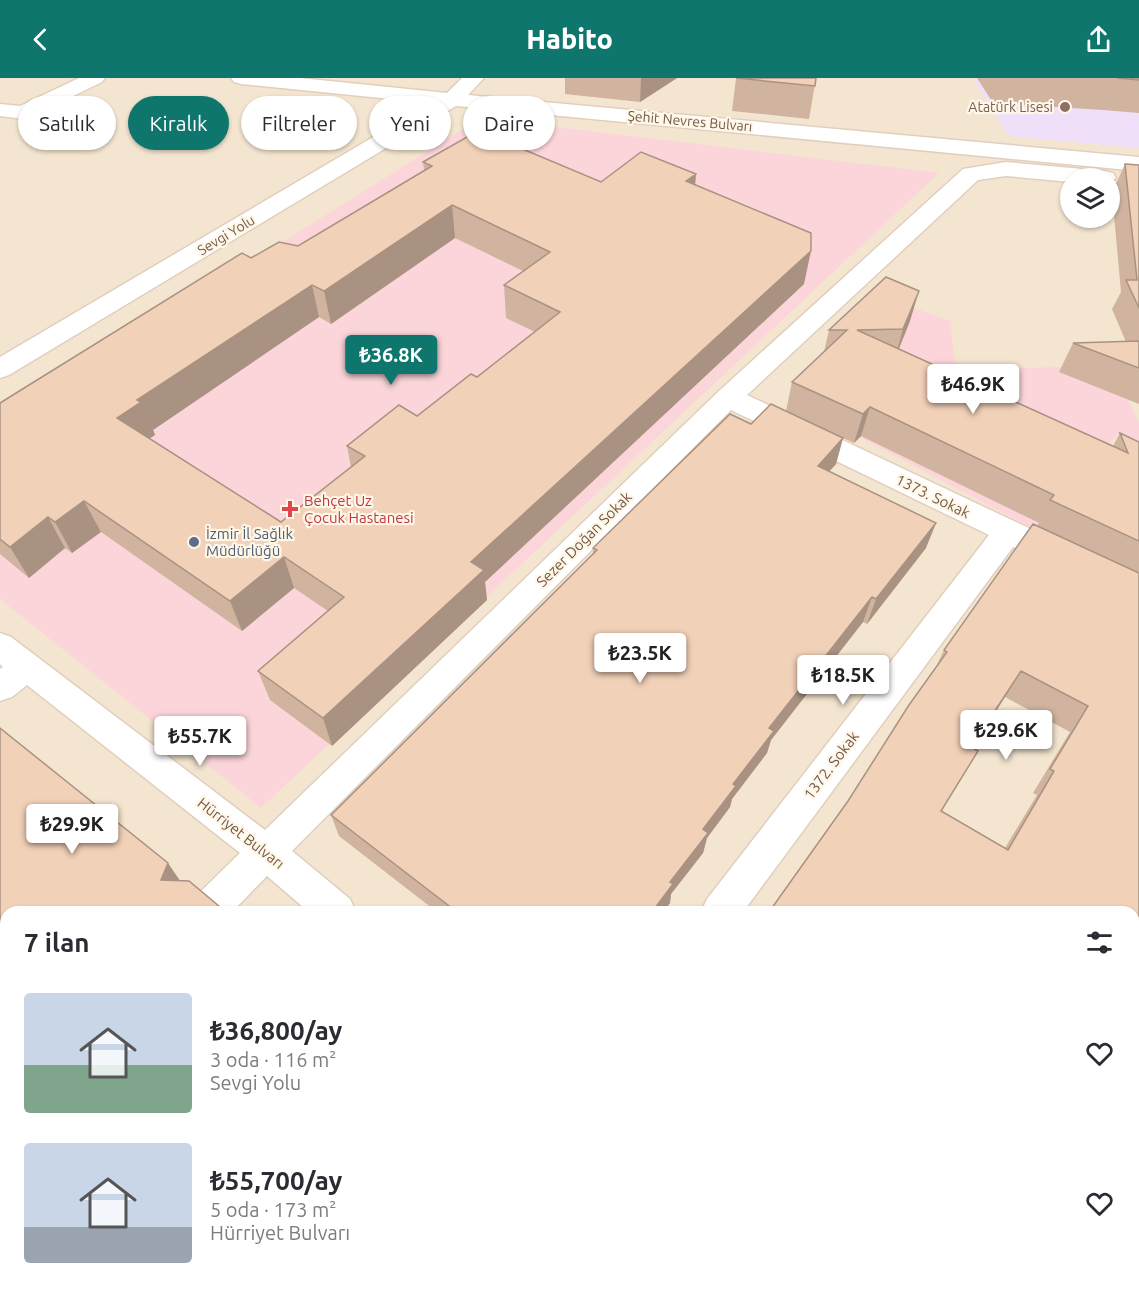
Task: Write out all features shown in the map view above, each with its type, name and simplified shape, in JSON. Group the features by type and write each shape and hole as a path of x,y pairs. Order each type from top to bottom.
{"street":[{"path":"0,110 23,113 95,78"},
{"name":"Şehit Nevres Bulvarı","path":"241,78 413,96"},
{"name":"Sevgi Yolu","path":"451,100 474,78"},
{"path":"72,90 85,96"},
{"name":"Şehit Nevres Bulvarı","path":"451,100 1139,164"},
{"name":"Sevgi Yolu","path":"0,369 369,149"},
{"name":"Sezer Doğan Sokak","path":"212,906 728,397 971,174 1006,169 1060,174"},
{"path":"1120,180 1139,182"},
{"name":"1373. Sokak","path":"728,397 1048,551"},
{"name":"1372. Sokak","path":"725,906 1008,532"},
{"name":"Hürriyet Bulvarı","path":"9,667 266,852 330,906"}],"shaded area":[{"path":"0,78 1139,78 1139,906 0,906"},
{"name":"Atatürk Lisesi","path":"973,78 1139,78 1139,148 1008,136"},
{"name":"Behçet Uz Çocuk Hastanesi","path":"555,127 939,173 261,808 0,599 0,419 430,150 451,150 451,137 463,129 463,150 555,150"},
{"path":"892,300 950,321 955,362 970,369 1113,366 1139,423 1139,442 1117,434 1040,532 794,403"}],"building":[{"path":"736,78 816,78 815,86"},
{"path":"463,139 463,150 525,150 601,182 641,152 696,174 686,181 811,233 811,251 471,562 484,570 323,718 258,671 344,597 284,557 230,601 84,501 55,522 48,517 10,547 0,539 0,403 242,253 251,258 279,242 298,246 432,166 423,162 444,150 451,150 451,146","holes":["452,205 550,252 504,285 560,312 477,377 471,374 417,416 399,405 347,446 365,456 281,522 117,418 141,402 137,400 312,285 324,291"]},
{"path":"1125,164 1139,165 1139,308 1126,280 1137,280"},
{"path":"886,277 919,291 903,329 857,330 1128,453 1120,433 1139,442 1139,541 1050,500 1054,495 870,407 863,414 792,382 847,330 829,330"},
{"path":"1139,341 1139,368 1073,343"},
{"path":"771,404 843,438 818,466 936,523 876,599 872,597 769,728 774,731 733,784 736,786 703,829 708,833 670,882 673,884 656,906 449,906 331,815 597,550 593,548 730,414 751,424"},
{"path":"1033,524 1139,573 1139,906 773,906 848,801 909,705 947,652 944,650","holes":["1021,671 1088,706 1050,769 1054,771 1008,850 941,811 978,751 971,747"]},
{"path":"0,728 168,863 161,880 189,881 219,906 0,906"}],"place":[{"name":"Atatürk Lisesi","path":"1065,107"},
{"name":"Behçet Uz Çocuk Hastanesi","path":"290,509"},
{"name":"İzmir İl Sağlık Müdürlüğü","path":"194,542"}]}
